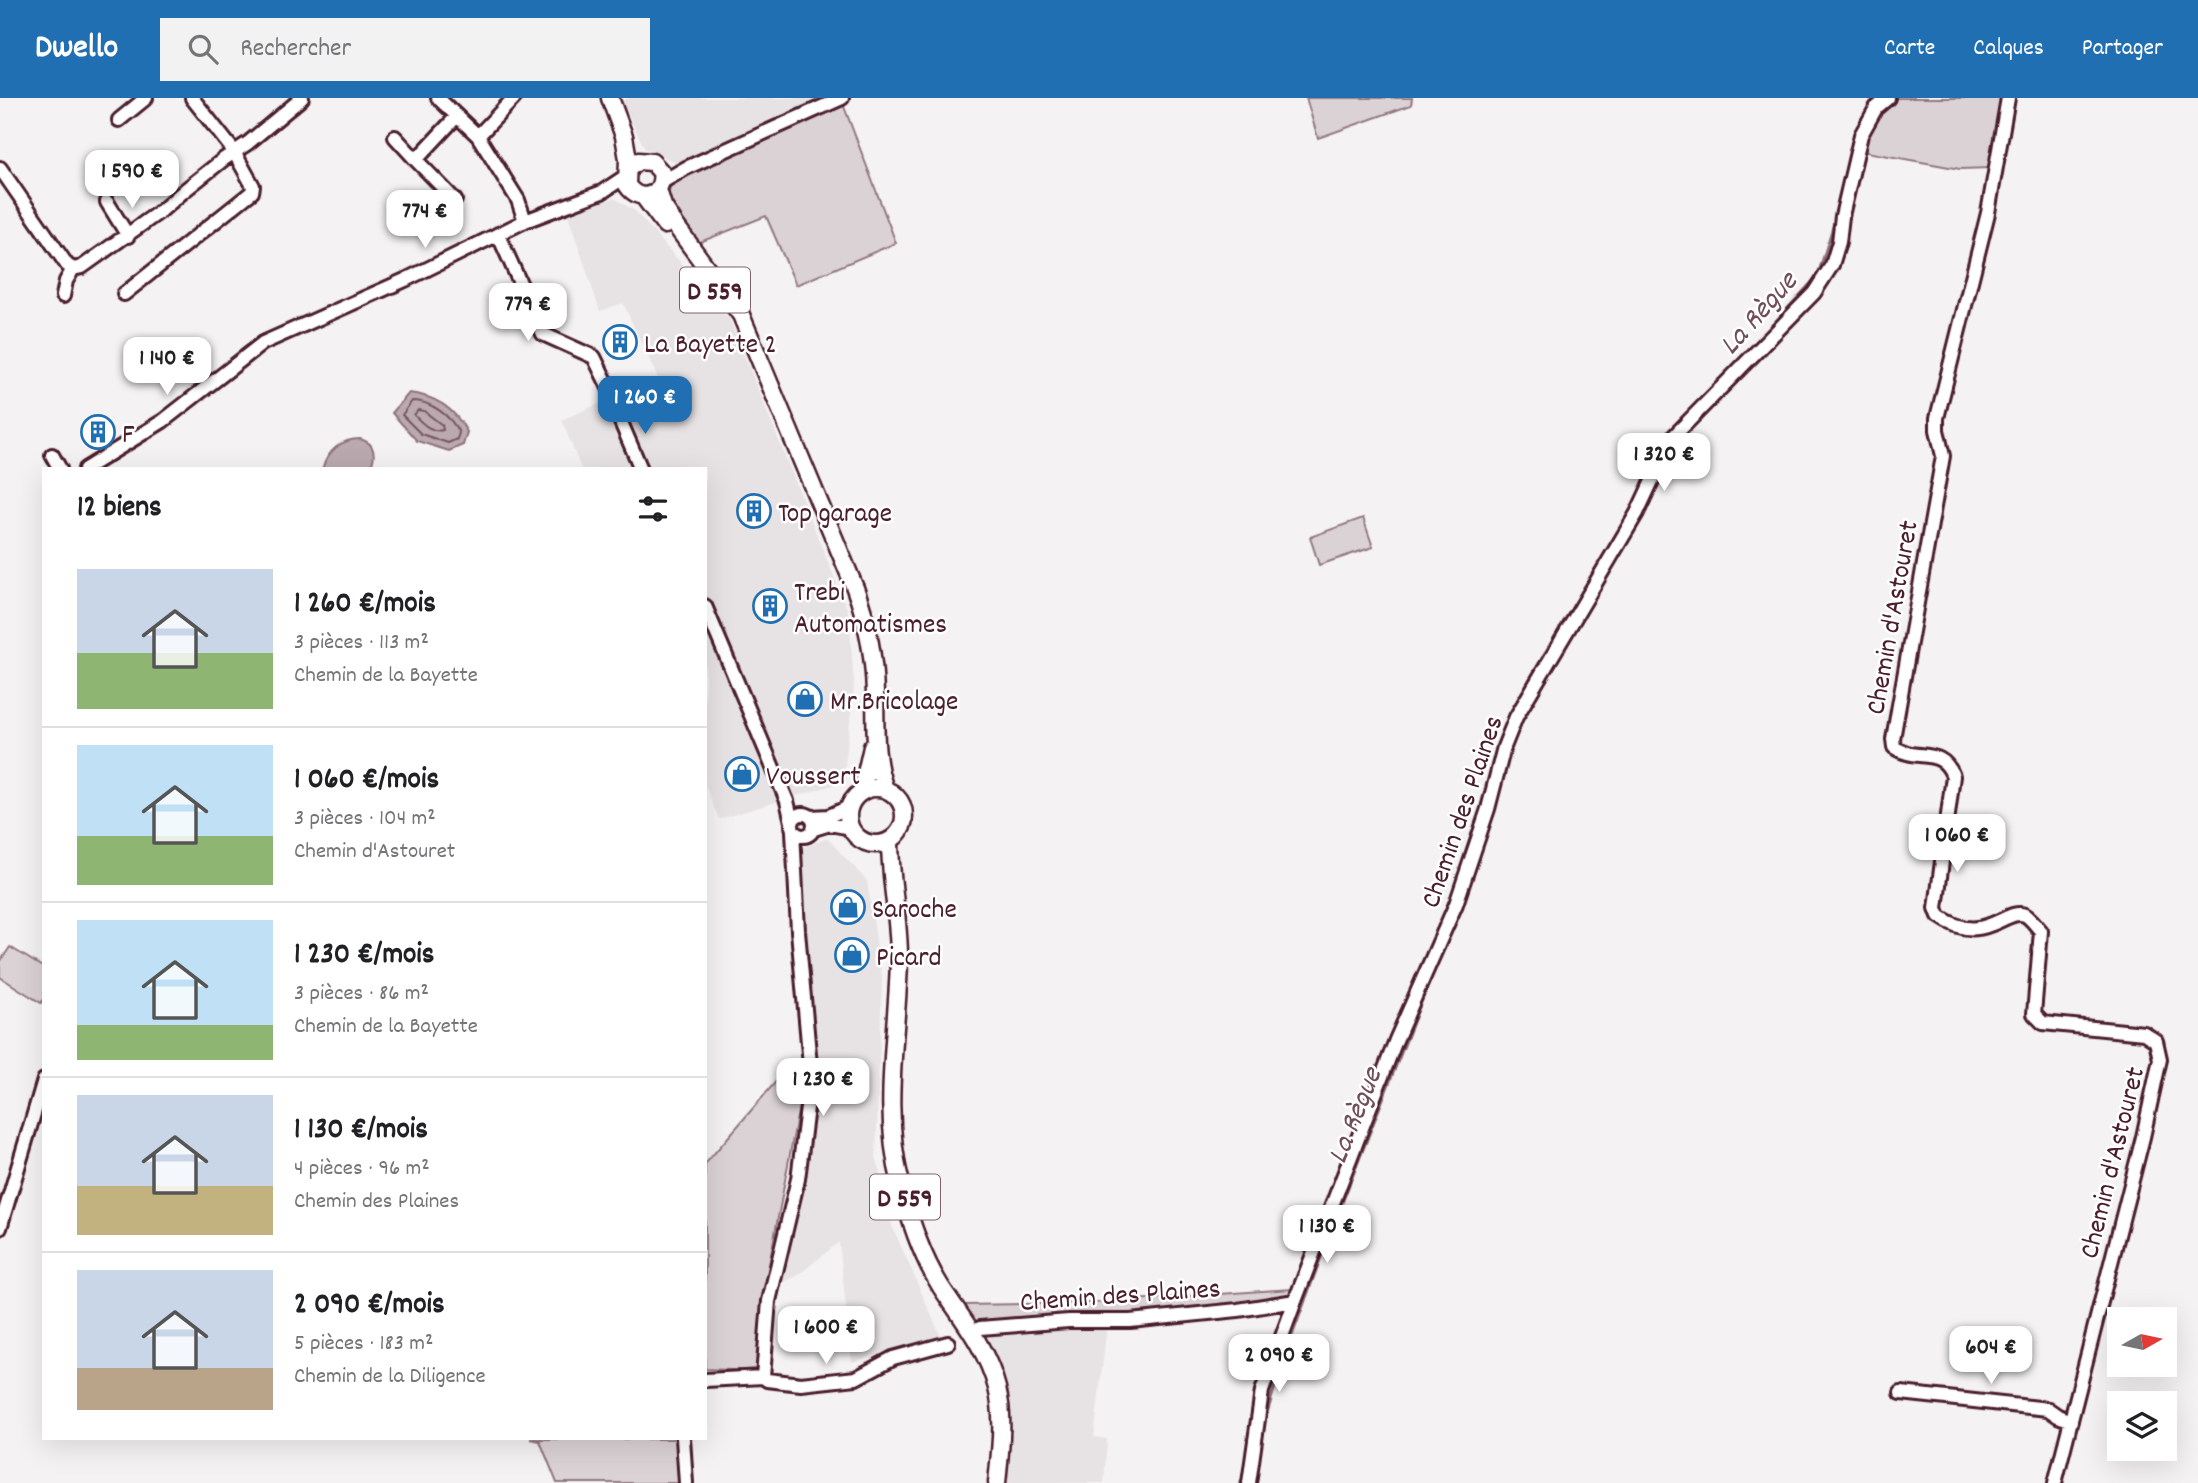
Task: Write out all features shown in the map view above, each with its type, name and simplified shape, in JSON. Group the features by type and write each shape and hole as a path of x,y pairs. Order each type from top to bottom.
{"main road":[{"path":"610,98 644,179"},
{"name":"D 559","path":"644,179 732,314 772,392 863,610 870,634 875,738 880,775 885,789"},
{"name":"D 559","path":"862,791 875,738"},
{"path":"869,788 885,789 900,799 904,811 902,827 890,841 871,844 856,835 851,828 849,807 862,791 869,788"},
{"name":"D 559","path":"890,841 899,951 891,1094 894,1154 906,1201 923,1250 940,1285 973,1332 991,1368 998,1390 1002,1428 997,1483"},
{"name":"D 559","path":"871,844 892,891"}],"street":[{"path":"119,120 146,98"},
{"path":"124,294 252,192 253,186 234,153 192,98"},
{"path":"0,169 4,181 67,265 73,269 82,267 128,236 302,98"},
{"path":"438,98 478,136 518,200 525,221"},
{"path":"478,136 514,98"},
{"path":"88,467 163,421 262,343 405,280 525,221 602,192 686,168 842,98"},
{"name":"Chemin des Plaines","path":"973,1332 980,1328 1058,1321 1123,1322 1187,1316 1295,1301 1396,1040 1456,904 1488,809 1504,747 1516,718 1637,513 1672,438 1814,293 1832,265 1861,135 1876,108 1888,98"},
{"name":"Chemin d'Astouret","path":"2008,98 1988,213 1937,418 1943,456 1893,739 1894,747 1905,755 1941,759 1948,765 1952,776 1937,908 1939,916 1966,930 1982,928 2019,914 2027,916 2041,931 2034,1014 2043,1023 2144,1033 2156,1041 2160,1059 2143,1137 2055,1483"},
{"path":"416,160 457,116"},
{"path":"395,137 455,200"},
{"path":"107,201 128,236"},
{"path":"499,234 543,334 594,357 619,408 620,420 640,467"},
{"path":"64,296 66,281 73,269"},
{"path":"52,455 59,467"},
{"path":"707,611 787,801 802,825 793,855 811,1076 797,1179 769,1301 763,1377"},
{"path":"802,825 849,807"},
{"path":"802,825 830,824 851,828"},
{"path":"0,1228 42,1087"},
{"path":"1249,1483 1262,1391 1295,1301"},
{"path":"707,1380 763,1377 766,1380 801,1384 856,1378 893,1358 948,1343"},
{"path":"1900,1393 2048,1409 2071,1421"},
{"path":"683,1440 686,1483"}],"shaded area":[{"path":"629,98 829,98 678,170 673,161 645,149 622,101"},
{"path":"1306,98 1412,98 1411,105 1318,138"},
{"path":"1895,98 2003,98 1990,168 1960,169 1861,151 1871,123"},
{"path":"843,104 896,243 796,285 766,216 695,244 667,204 670,187 676,180"},
{"path":"614,198 635,211 729,318 849,614 854,686 843,782 719,819 707,790 707,467 580,467 562,420 658,378 623,303 600,311 568,215"},
{"path":"1363,518 1373,547 1319,565 1310,537"},
{"path":"827,838 867,881 882,978 876,1156 892,1226 941,1337 852,1362 839,1242 797,1276 775,1286 817,1076 801,849"},
{"path":"10,947 42,967 41,1003 0,977 0,962"},
{"path":"785,1071 803,1085 766,1281 756,1371 707,1369 707,1162"},
{"path":"1292,1289 1289,1306 1052,1324 981,1334 965,1305 1092,1303"},
{"path":"1052,1324 1107,1325 1094,1437 1107,1439 1104,1483 1004,1483 1008,1443 981,1334"},
{"path":"535,1440 681,1440 683,1483 557,1483 540,1441"}],"water":[{"path":"409,393 436,400 450,410 467,432 463,445 449,451 417,441 392,413"},
{"path":"360,439 372,447 371,467 323,467 336,447"}],"waterway":[{"path":"720,146 746,134"},
{"name":"La Règue","path":"1748,352 1818,276 1836,218"},
{"name":"La Règue","path":"1263,1426 1281,1365 1327,1240 1433,971"},
{"name":"La Règue","path":"1241,1483 1245,1472"}],"place":[{"name":"La Bayette 2","path":"620,342"},
{"name":"F","path":"98,432"},
{"name":"Top garage","path":"754,511"},
{"name":"Trebi Automatismes","path":"770,606"},
{"name":"Mr.Bricolage","path":"805,699"},
{"name":"Voussert","path":"742,774"},
{"name":"Saroche","path":"848,907"},
{"name":"Picard","path":"852,955"}]}
